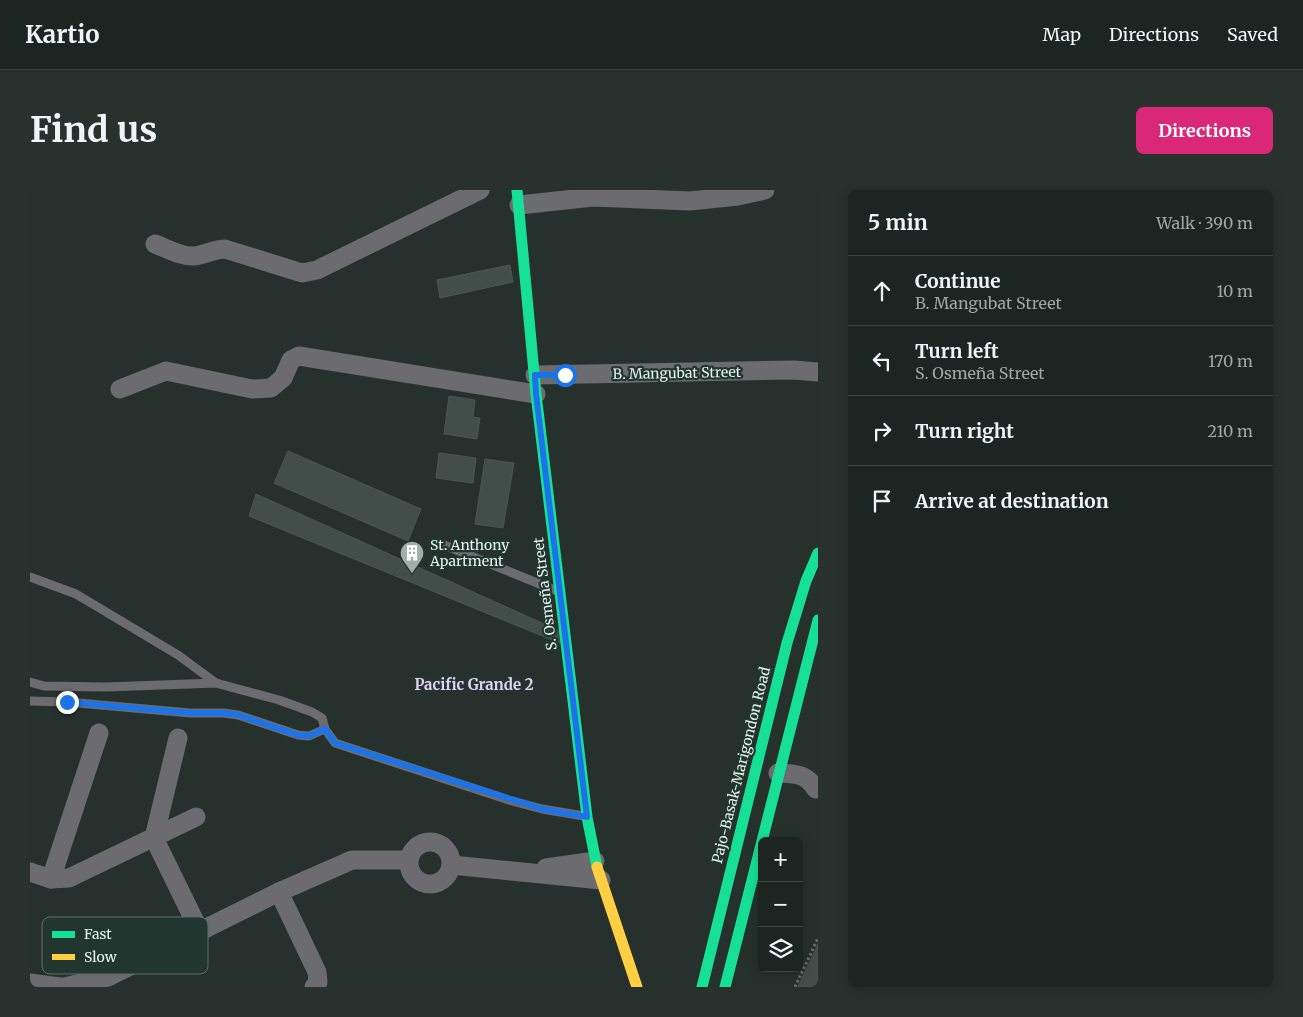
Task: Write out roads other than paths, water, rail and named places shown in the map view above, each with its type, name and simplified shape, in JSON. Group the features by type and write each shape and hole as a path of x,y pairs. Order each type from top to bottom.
{"main road":[{"name":"S. Osmeña Street","path":"518,197 536,385 559,592 587,817 595,861 637,987"},
{"name":"Pajo-Basak-Marigondon Road","path":"702,987 787,643 806,582 818,553"},
{"path":"725,987 817,623"}],"street":[{"path":"155,244 191,256 208,253 216,249 225,249 302,273 317,270 480,190"},
{"path":"518,197 690,200 738,196 765,190"},
{"name":"B. Mangubat Street","path":"120,389 166,371 252,389 271,388 283,378 291,360 299,356 536,385 794,370 818,372"},
{"path":"51,879 99,733"},
{"path":"178,738 154,838 193,917"},
{"path":"778,774 800,775 818,789"},
{"path":"30,872 51,879 69,878 196,817"},
{"path":"433,842 445,847 452,859 452,865 450,873 445,879 432,885 418,880 412,875 409,860 411,854 420,844 433,842"},
{"path":"208,928 279,892 352,860 409,860"},
{"path":"512,872 595,861"},
{"path":"452,865 601,880"},
{"path":"279,892 317,972 318,982 314,987"},
{"path":"64,987 114,974"},
{"path":"30,983 60,987"}],"lane":[{"path":"439,543 559,592"},
{"path":"30,577 76,594 178,655 216,683"},
{"path":"30,682 44,686 106,687 216,683 279,700 312,712 322,718 325,729 335,743 542,809 587,817"},
{"path":"30,701 67,702 190,713 223,713 238,715 298,735 309,736 325,729"}],"place":[{"name":"St. Anthony Apartment","path":"412,574"}],"district":[{"name":"Pacific Grande 2","path":"474,684"}]}
